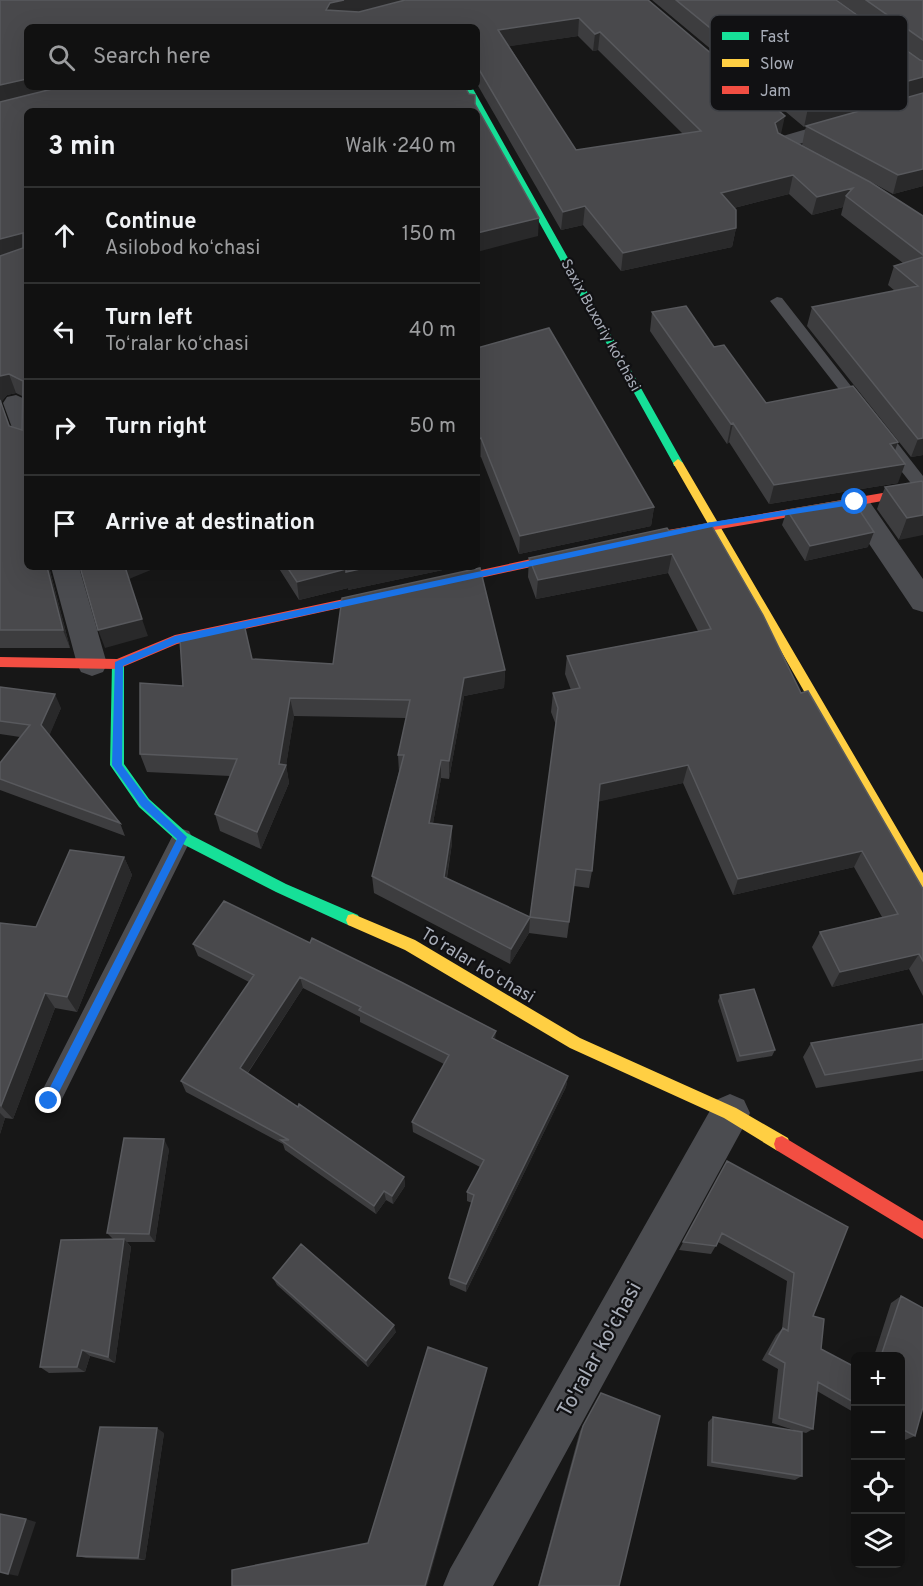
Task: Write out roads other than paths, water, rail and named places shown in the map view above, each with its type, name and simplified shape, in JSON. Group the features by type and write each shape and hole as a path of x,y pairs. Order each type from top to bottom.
{"street":[{"name":"Saxix Buxoriy ko‘chasi","path":"469,90 476,108"},
{"path":"908,105 923,101"},
{"path":"828,171 782,145 783,142 888,111"},
{"path":"782,121 799,136"},
{"name":"Saxix Buxoriy ko‘chasi","path":"484,128 923,886"},
{"path":"16,403 24,428"},
{"path":"653,537 923,488"},
{"path":"855,502 923,601"},
{"path":"420,587 583,552"},
{"path":"66,570 105,664"},
{"path":"0,662 105,664 175,640 397,592"},
{"name":"Toʻralar koʻchasi","path":"105,664 117,765 144,803 182,837 281,888 410,945 575,1043 730,1113 923,1230"},
{"name":"To'ralar ko'chasi","path":"468,1586 730,1113"}],"lane":[{"path":"777,301 923,488"},
{"path":"49,1101 182,837"}]}
